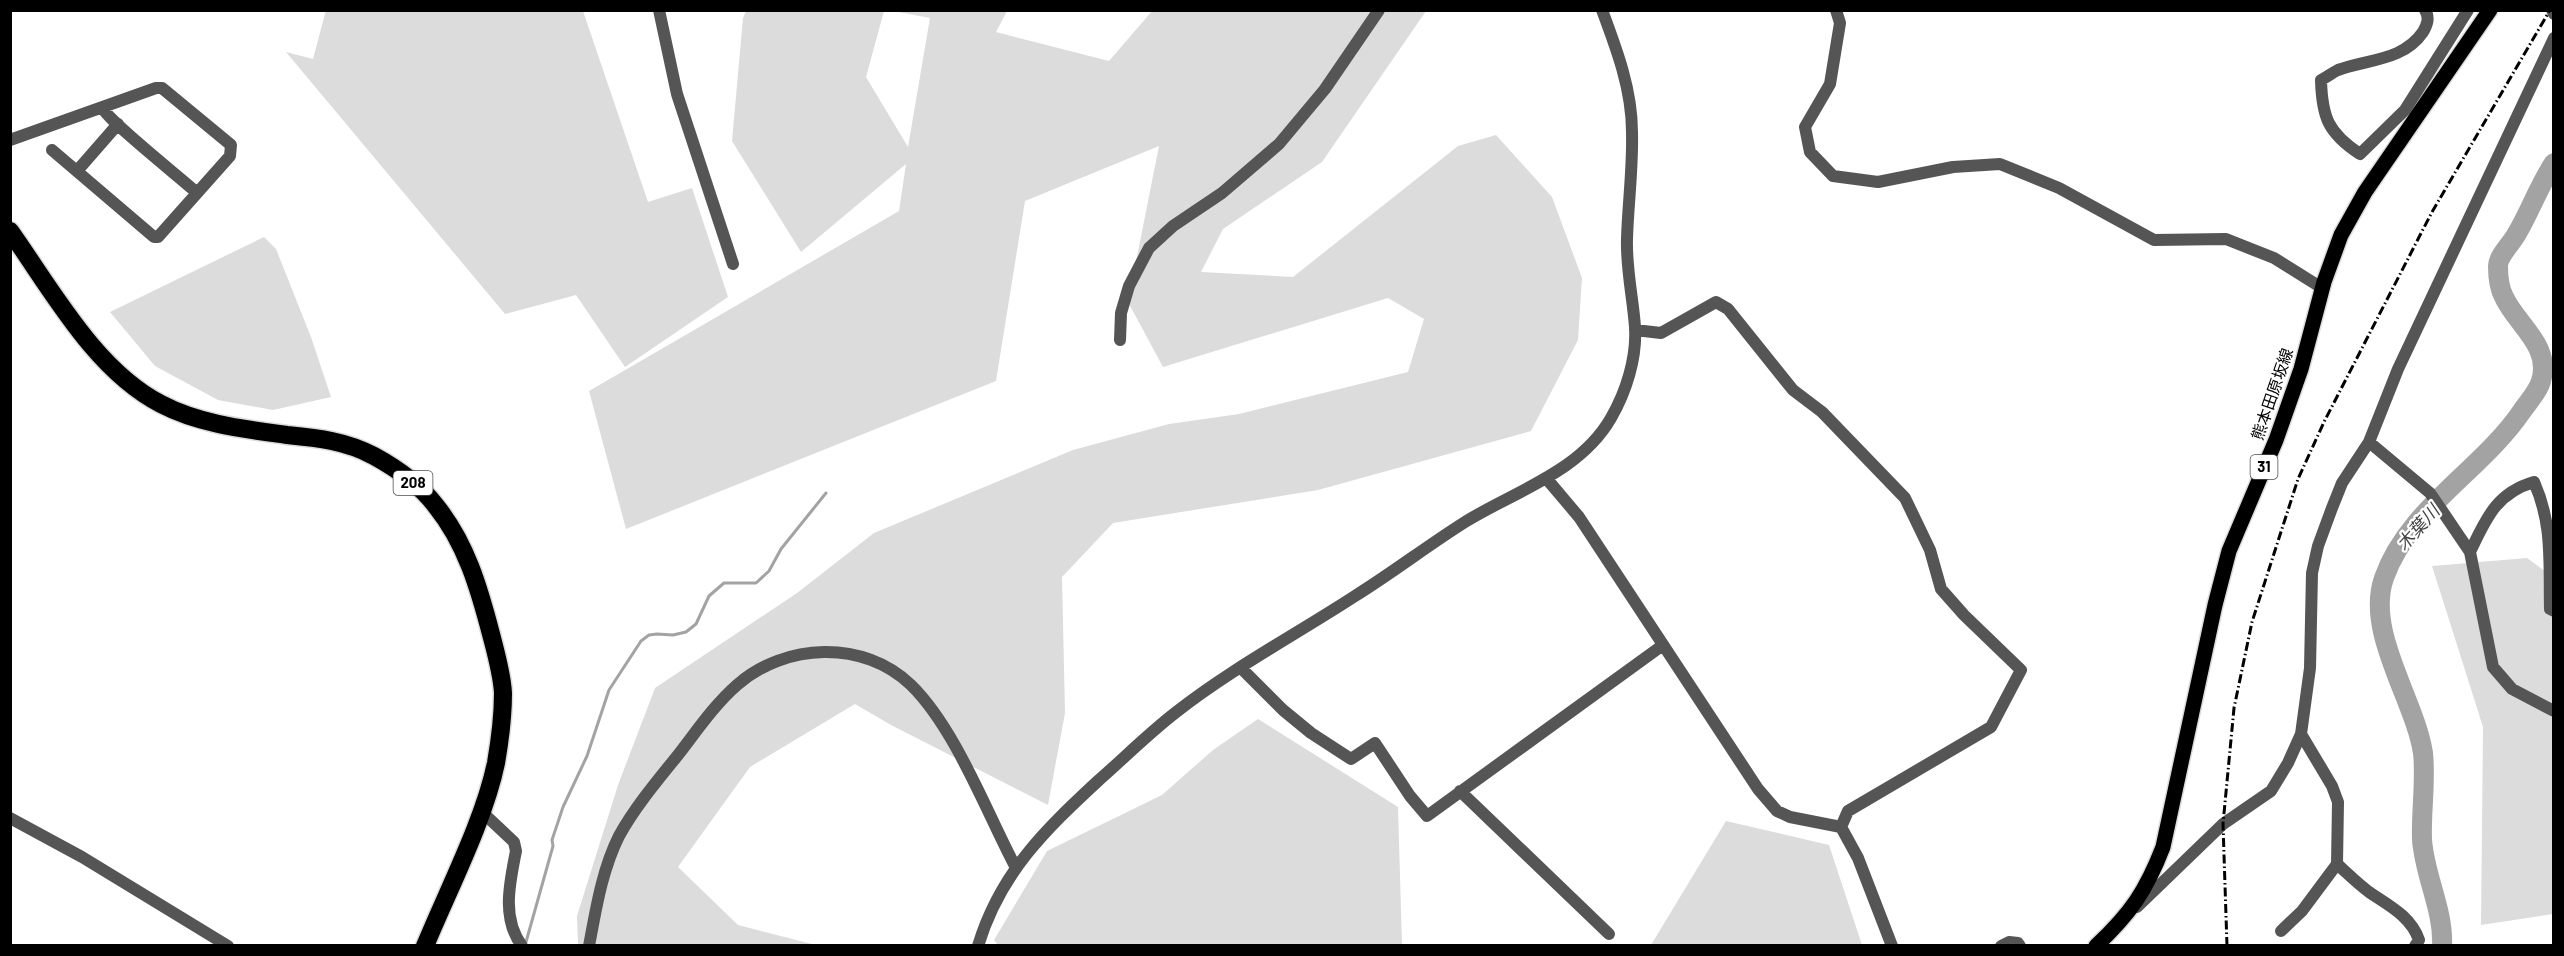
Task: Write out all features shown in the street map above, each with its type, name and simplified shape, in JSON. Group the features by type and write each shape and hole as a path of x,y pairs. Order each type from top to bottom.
{"highway":[{"name":"208","path":"10,231 77,327 108,365 160,404 213,423 334,440 374,456 408,478 435,504 455,534 471,565 495,650 503,691 502,730 495,766 481,811 425,945"}],"main road":[{"name":"熊本田原坂線","path":"2097,945 2122,922 2149,882 2163,847 2215,605 2229,551 2283,420 2301,369 2322,288 2342,235 2365,192 2490,10"}],"street":[{"path":"658,10 677,94 733,264"},
{"path":"1120,340 1121,313 1130,286 1149,248 1173,226 1222,193 1279,144 1326,89 1379,10"},
{"path":"978,945 989,913 1015,866 1080,797 1175,713 1358,594 1428,545 1486,509 1572,462 1611,419 1626,386 1633,359 1635,330 1627,240 1632,132 1626,78 1602,10"},
{"path":"1836,10 1840,23 1830,84 1805,127 1810,152 1833,176 1878,182 1953,167 2000,164 2059,188 2154,240 2226,239 2274,258 2322,288"},
{"path":"2425,10 2428,14 2427,26 2416,42 2405,51 2337,70 2321,80 2322,108 2334,132 2360,154 2405,110 2468,10"},
{"path":"2122,922 2223,824 2271,791 2288,763 2301,734 2310,668 2312,573 2318,546 2339,491 2369,442 2398,369 2553,38"},
{"path":"10,140 162,88 231,146 230,156 158,237 154,237 52,150"},
{"path":"102,107 118,124 197,193"},
{"path":"77,171 118,124"},
{"path":"1635,330 1661,333 1716,303 1728,309 1793,390 1822,412 1905,498 1929,550 1941,589 1964,615 2020,669 1990,727 1848,811 1841,827"},
{"path":"2369,442 2430,493 2470,552 2477,576 2493,667 2512,688 2553,711"},
{"path":"1546,478 1579,518 1758,789 1777,811 1790,817 1841,827"},
{"path":"2470,552 2489,513 2501,499 2517,487 2534,482 2544,505 2549,534 2550,609 2553,611"},
{"path":"1241,668 1283,710 1311,733 1351,759 1375,743 1410,796 1427,816 1663,645"},
{"path":"589,945 608,863 636,809 736,686 764,666 787,657 814,652 839,652 863,657 888,668 910,685 933,711 953,744 1015,866"},
{"path":"2281,931 2302,910 2337,864 2338,802 2332,786 2301,734"},
{"path":"1460,791 1609,934"},
{"path":"481,811 514,842 516,851 509,909 511,926 522,945"},
{"path":"10,818 82,856 228,945"},
{"path":"1841,827 1858,858 1892,945"},
{"path":"2337,864 2368,892 2385,901 2403,916 2419,940 2415,945"},
{"path":"2001,945 2009,942 2020,945"}],"shaded area":[{"path":"326,10 583,11 648,202 692,188 728,297 625,367 576,295 505,314 286,52 313,59"},
{"path":"746,11 884,11 866,77 908,147 930,18 893,11 1007,11 996,32 1109,61 1152,11 1426,11 1322,162 1223,229 1201,272 1293,277 1458,146 1496,135 1552,197 1582,278 1578,340 1531,431 1318,490 1113,523 1062,577 1065,713 1048,805 891,725 855,704 750,767 678,867 738,925 816,945 578,945 577,916 618,785 655,688 797,593 874,533 1073,450 1169,424 1239,414 1408,372 1424,319 1388,298 1163,367 1128,302 1159,146 1025,201 996,381 626,529 589,391 899,211 906,164 801,252 732,141 743,18"},
{"path":"264,237 276,249 311,337 331,397 273,410 218,400 155,366 110,312"},
{"path":"2527,558 2553,577 2553,914 2481,925 2483,727 2432,566"},
{"path":"1258,719 1398,807 1402,945 998,945 994,940 1047,851 1162,795 1213,750"},
{"path":"1726,821 1829,845 1862,945 1651,945"}],"waterway":[{"name":"木葉川","path":"2442,946 2440,919 2426,866 2422,839 2423,753 2411,711 2386,643 2381,621 2380,599 2384,578 2395,553 2410,531 2506,432 2540,385 2542,357 2531,336 2509,307 2502,293 2498,266 2500,258 2514,239 2554,163"},
{"path":"526,942 553,846 552,840 563,807 587,756 609,690 641,641 649,635 673,635 686,632 696,624 709,596 724,583 756,583 769,571 781,549 826,493"}],"railway":[{"path":"2227,946 2223,824 2234,708 2252,622 2298,479 2324,422 2432,212 2550,10"}]}
